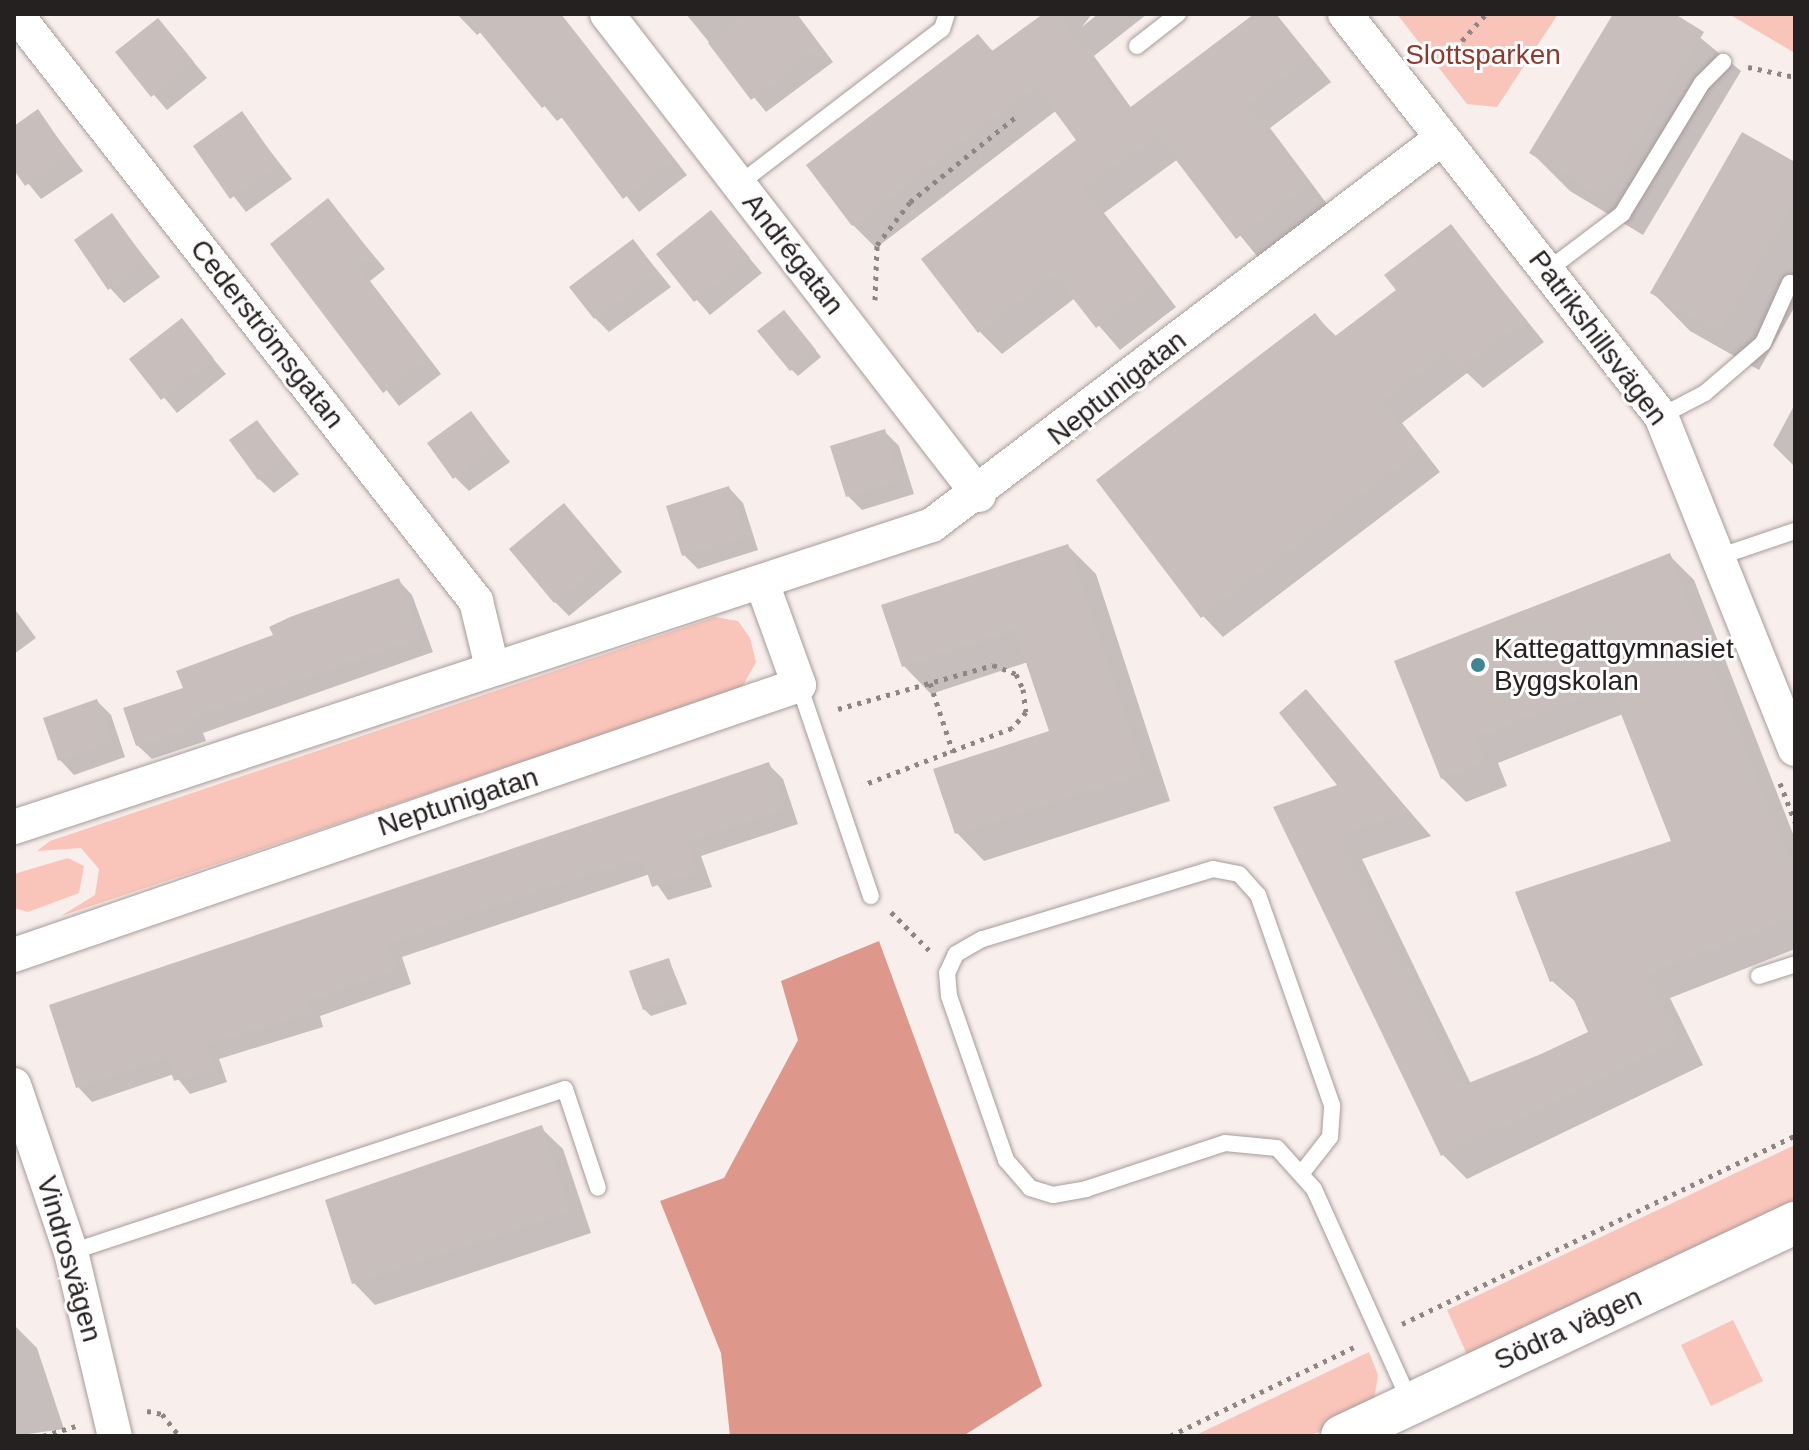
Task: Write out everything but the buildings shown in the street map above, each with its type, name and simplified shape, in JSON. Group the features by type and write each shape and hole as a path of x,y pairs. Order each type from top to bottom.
{"street":[{"name":"Cederströmsgatan","path":"16,14 476,601 492,667"},
{"name":"Andrégatan","path":"607,14 979,495"},
{"name":"Patrikshillsvägen","path":"1345,14 1661,416 1721,556 1786,763"},
{"name":"Neptunigatan","path":"18,819 762,583 932,525 979,495 1442,138"},
{"path":"762,583 799,685"},
{"name":"Neptunigatan","path":"14,955 799,685"},
{"name":"Vindrosvägen","path":"14,1085 71,1252 115,1436"},
{"name":"Södra vägen","path":"1342,1436 1795,1223"}],"lane":[{"path":"739,184 942,29 947,14"},
{"path":"1137,46 1178,14"},
{"path":"1548,270 1622,214 1702,83 1723,62"},
{"path":"1661,416 1705,393 1763,343 1790,283"},
{"path":"1721,556 1795,531"},
{"path":"799,685 871,896"},
{"path":"1301,1174 1330,1137 1332,1105 1258,895 1239,874 1213,869 982,939 956,954 947,973 1006,1160 1030,1188 1053,1195 1086,1189 1225,1143 1277,1148 1314,1189 1410,1402"},
{"path":"1759,976 1795,964"},
{"path":"71,1252 565,1089 598,1188"}],"path":[{"path":"1442,63 1486,14"},
{"path":"1723,62 1795,77"},
{"path":"848,326 877,299 877,245 910,202 1017,116"},
{"path":"810,717 993,665 1016,674 1023,689 1026,712 1012,728 837,794"},
{"path":"930,683 953,752"},
{"path":"1786,763 1795,822"},
{"path":"871,896 915,932 947,973"},
{"path":"1170,1436 1795,1136"}],"green space":[{"name":"Slottsparken","path":"1397,14 1558,14 1497,107 1467,104"},
{"path":"1729,14 1795,14 1795,53"},
{"path":"715,617 738,621 750,638 756,662 741,689 61,916 95,895 99,869 81,848 37,851 50,841"},
{"path":"68,858 84,866 79,893 28,912 14,908 14,874"},
{"path":"1795,1145 1795,1201 1469,1359 1447,1310"},
{"path":"1733,1320 1763,1381 1711,1406 1681,1345"},
{"path":"1369,1352 1378,1375 1373,1406 1310,1436 1194,1436"}],"shaded area":[{"path":"879,941 1042,1386 963,1436 730,1436 721,1353 660,1201 724,1178 798,1040 781,981"}],"place":[{"name":"Kattegattgymnasiet Byggskolan","path":"1478,665"}]}
